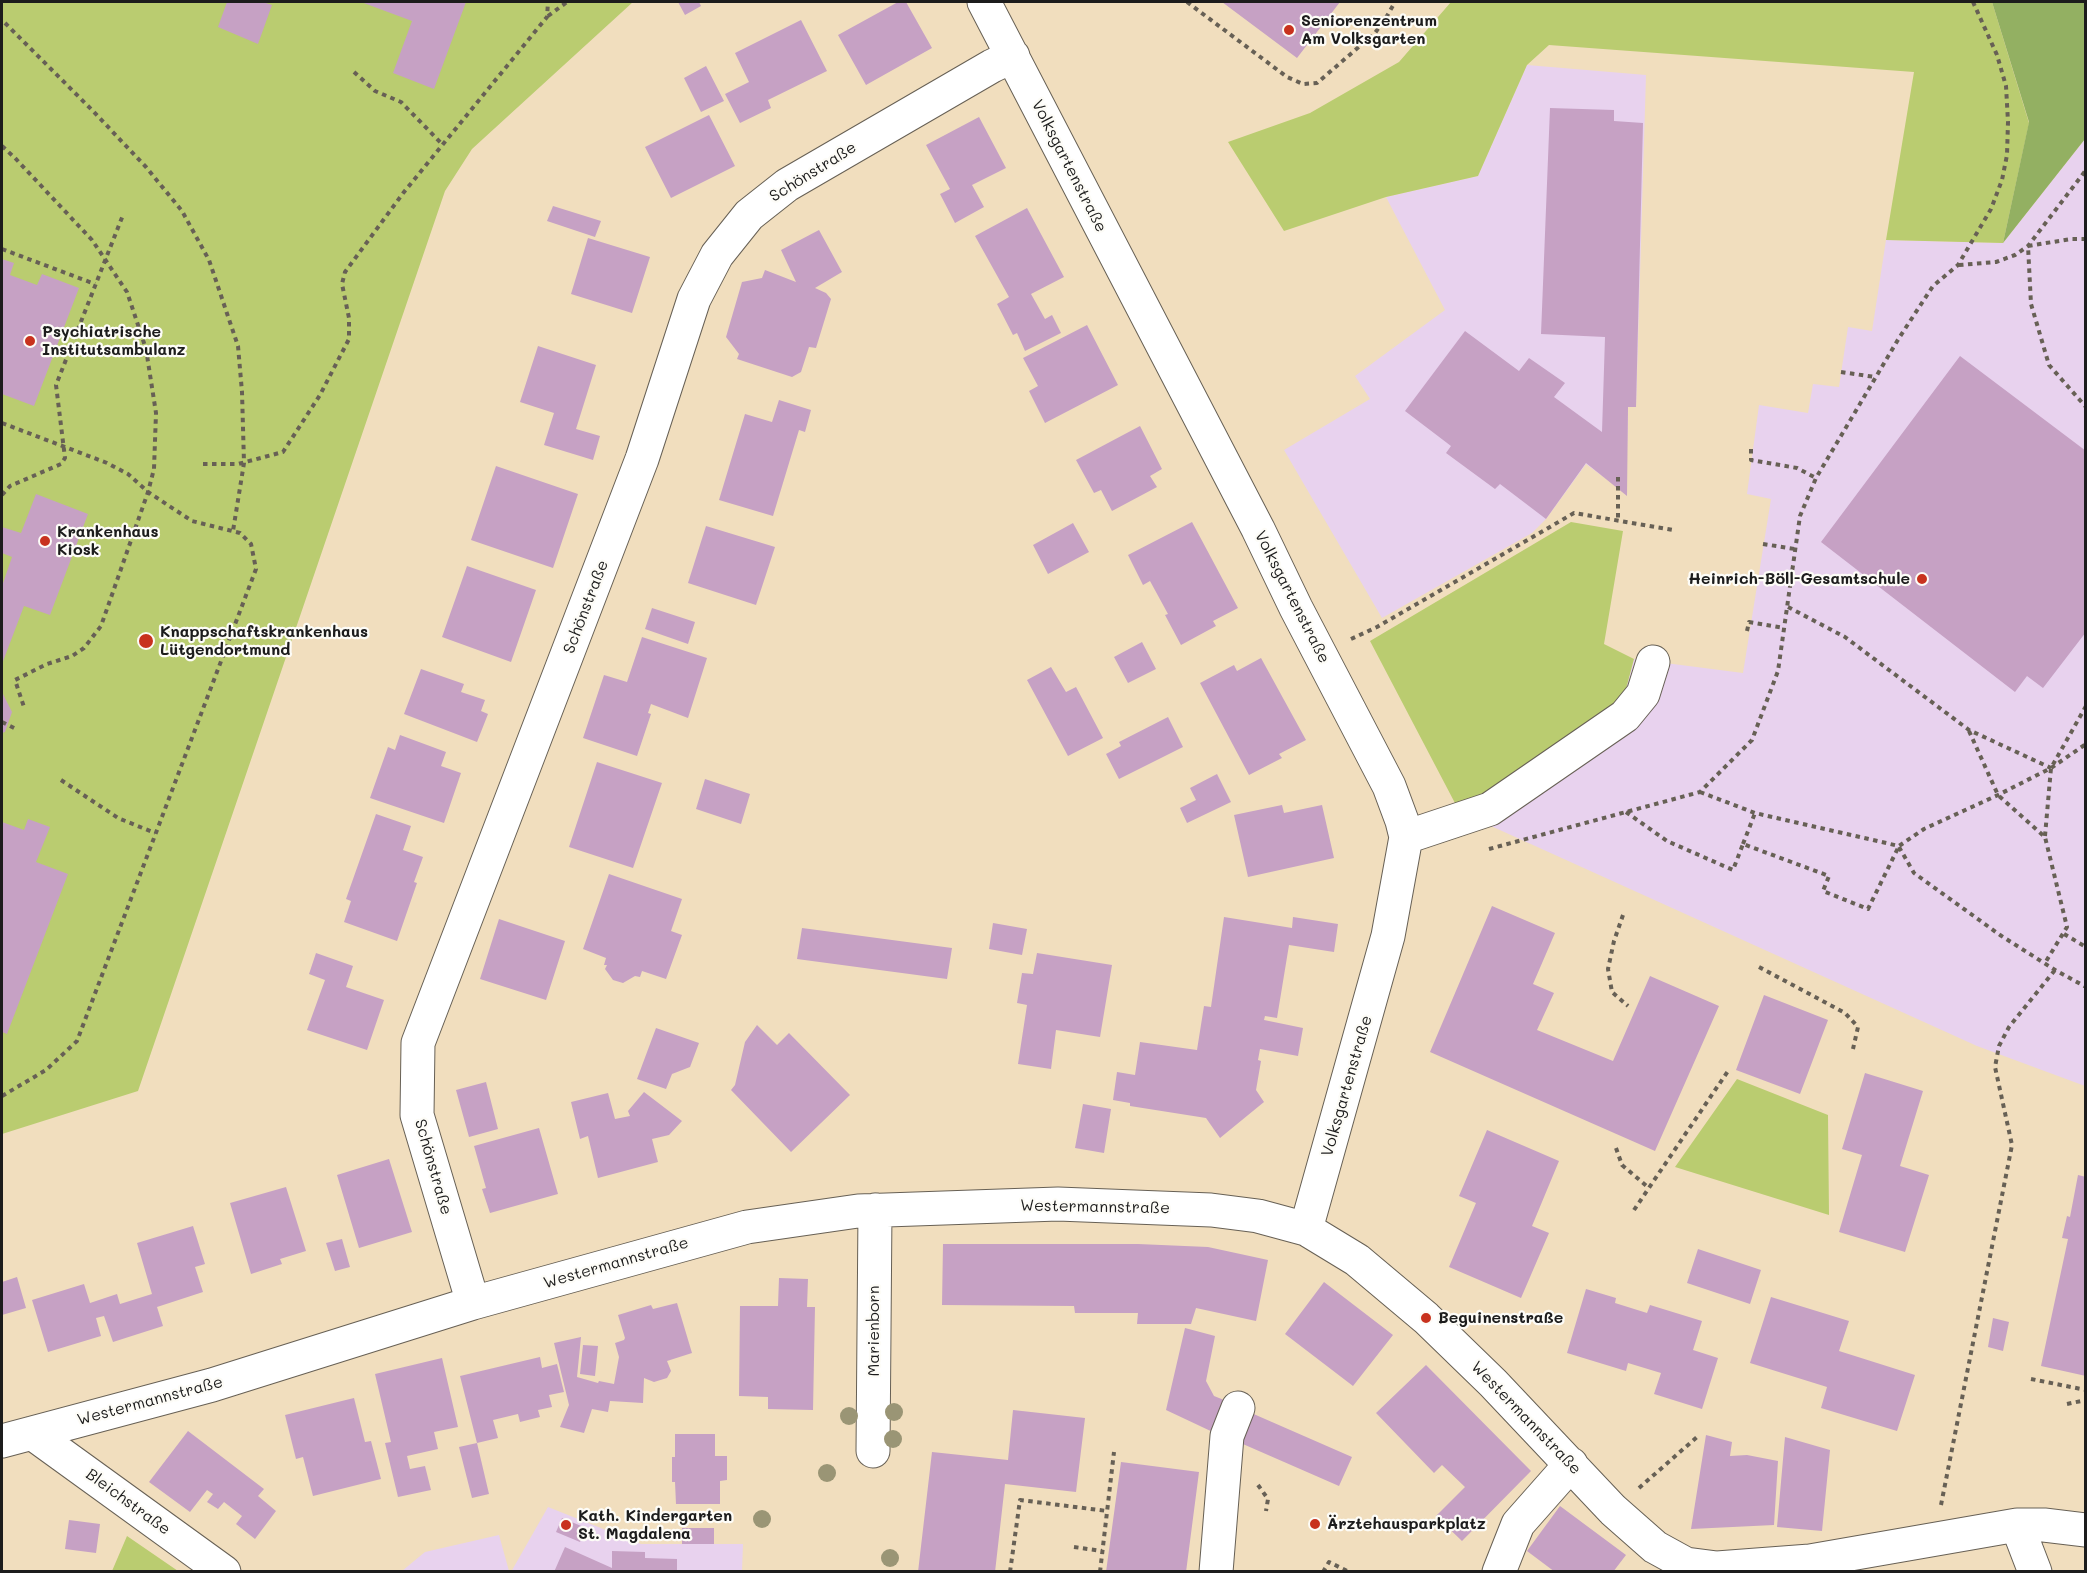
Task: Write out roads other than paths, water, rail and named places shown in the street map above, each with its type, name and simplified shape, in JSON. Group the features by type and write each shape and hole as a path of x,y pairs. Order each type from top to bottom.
{"street":[{"name":"Volksgartenstraße","path":"984,2 1258,529 1389,786 1402,820 1406,837 1388,936 1306,1229"},
{"name":"Schönstraße","path":"473,1303 417,1115 418,1043 642,459 694,298 717,255 748,215 787,184 1013,56"},
{"path":"1406,837 1490,809 1625,716 1643,694 1653,662"},
{"name":"Westermannstraße","path":"16,1437 212,1385 473,1303 747,1227 875,1210 1058,1204 1211,1210 1258,1216 1306,1229 1357,1260 1426,1318 1493,1383 1613,1510 1656,1547 1685,1568 1748,1567 1810,1561 2017,1526 2044,1525 2085,1530"},
{"name":"Marienborn","path":"873,1451 875,1210"},
{"path":"1216,1572 1227,1436 1238,1408"},
{"name":"Bleichstraße","path":"16,1437 224,1572"},
{"path":"1499,1572 1518,1524 1571,1464"},
{"path":"2017,1526 2034,1572"}],"place":[{"name":"Seniorenzentrum Am Volksgarten","path":"1289,30"},
{"name":"Psychiatrische Institutsambulanz","path":"30,341"},
{"name":"Krankenhaus Kiosk","path":"45,541"},
{"name":"Heinrich-Böll-Gesamtschule","path":"1922,579"},
{"name":"Knappschaftskrankenhaus Lütgendortmund","path":"146,641"},
{"name":"Beguinenstraße","path":"1426,1318"},
{"name":"Ärztehausparkplatz","path":"1315,1524"},
{"name":"Kath. Kindergarten St. Magdalena","path":"566,1525"}]}
